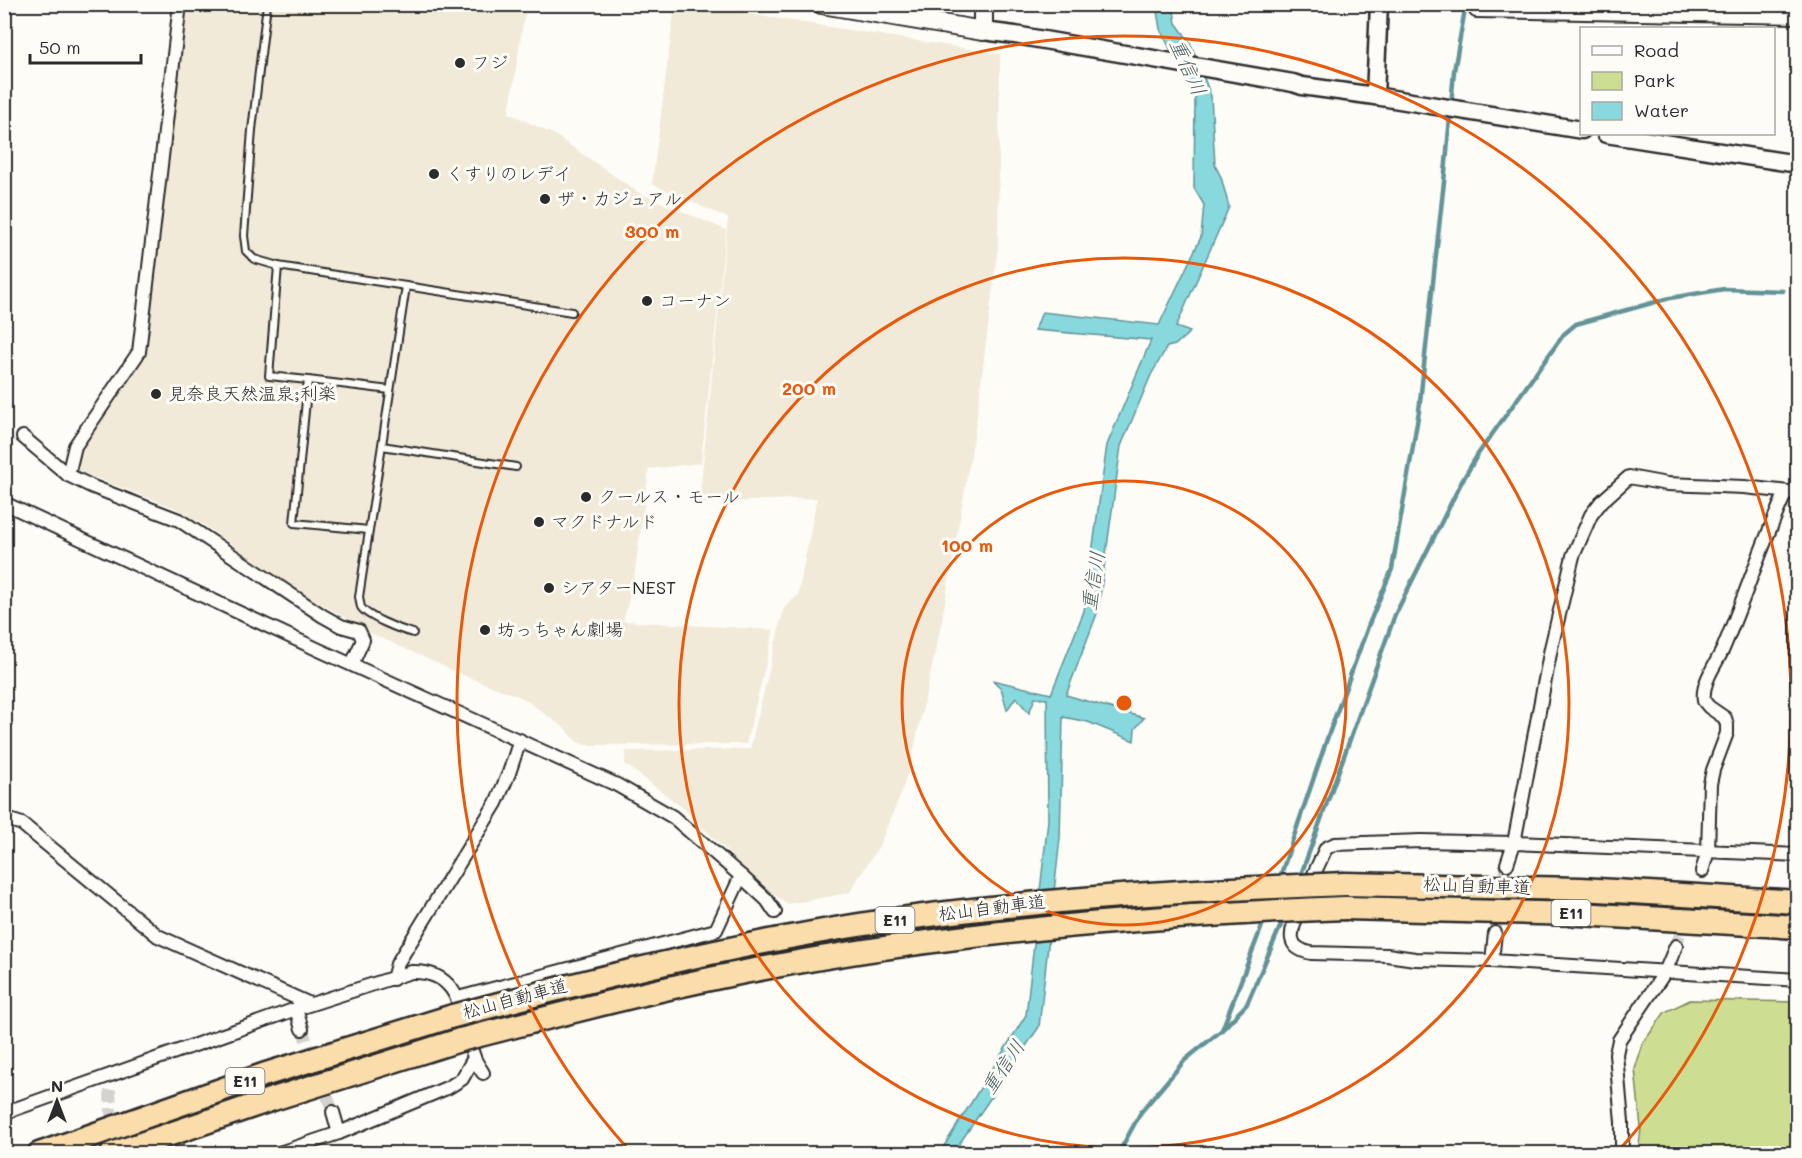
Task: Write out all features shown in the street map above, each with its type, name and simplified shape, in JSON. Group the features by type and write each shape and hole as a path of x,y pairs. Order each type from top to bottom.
{"highway":[{"name":"松山自動車道","path":"39,1154 455,1007 754,944 865,924 996,906 1138,893 1345,884 1581,889 1797,902"},
{"name":"松山自動車道","path":"112,1154 270,1100 460,1040 627,998 759,969 867,950 997,932 1140,918 1345,908 1580,914 1797,927"}],"main road":[{"path":"822,4 983,31 983,4"}],"street":[{"path":"68,475 75,446 140,352 180,4"},
{"path":"1375,96 1378,4"},
{"path":"1476,11 1797,16"},
{"path":"983,31 1302,86 1580,129"},
{"path":"1612,135 1797,164"},
{"path":"23,437 68,475 93,488 179,520 323,616 341,626 359,631 363,640 352,664"},
{"path":"1507,864 1514,843 1557,622 1573,555 1591,515 1601,501 1629,477 1667,484 1744,487 1792,493 1767,533 1723,648 1705,686 1704,700 1709,707 1725,718 1727,733 1710,784 1708,850 1702,871"},
{"path":"4,503 617,785 673,817 767,900 775,912"},
{"path":"393,979 397,964 496,803 520,740"},
{"path":"4,818 22,824 158,936 310,1004"},
{"path":"1797,855 1514,843 1421,841 1335,844 1326,848 1314,872 1291,937 1293,945 1301,951 1311,953 1387,955 1797,980"},
{"path":"455,1007 716,930 741,876"},
{"path":"1492,961 1495,933"},
{"path":"1622,1154 1622,1122 1616,1054 1619,1040 1665,972 1676,946"},
{"path":"4,1113 310,1004 411,972 423,972 446,982 474,1058 483,1074"},
{"path":"296,1009 302,1029"},
{"path":"276,1154 339,1133 449,1087 462,1079 474,1058"},
{"path":"110,1090 113,1076"},
{"path":"4,1103 21,1108"},
{"path":"333,1112 339,1133"}],"lane":[{"path":"267,4 252,130 244,247 254,259 278,266 572,312"},
{"path":"278,266 269,376 390,390"},
{"path":"406,286 359,597 365,611 399,629 413,633"},
{"path":"308,380 294,523 369,530"},
{"path":"382,447 516,467"}],"shaded area":[{"path":"338,4 352,12 354,4 526,5 509,113 555,135 639,193 726,230 701,463 649,469 633,585 623,621 774,630 746,744 584,745 577,742 566,729 523,698 465,676 368,632 365,627 283,581 204,525 173,507 74,470 78,448 145,352 186,5"},
{"path":"675,4 1000,54 998,247 975,431 942,620 912,758 901,794 879,846 849,893 788,904 763,887 683,808 625,764 626,751 750,749 784,608 798,595 817,498 699,503 728,218 652,184"}],"green space":[{"path":"1690,1000 1797,1002 1797,1153 1638,1153 1641,1128 1635,1069 1643,1043 1665,1012"}],"water":[{"name":"重信川","path":"1156,5 1173,5 1176,23 1190,42 1211,96 1215,165 1221,177 1229,207 1176,327 1190,332 1175,345 1167,347 1151,375 1121,446 1098,611 1066,695 1144,718 1135,729 1134,741 1088,722 1063,717 1060,838 1039,1027 953,1153 939,1154 1026,1015 1048,820 1047,699 1035,698 1029,713 1016,697 1007,710 1001,688 992,680 1051,694 1084,611 1107,445 1151,340 1035,330 1042,312 1159,325 1201,237 1204,205 1194,188 1195,97 1160,29"}],"waterway":[{"path":"1279,880 1327,739 1369,624 1392,569 1419,411 1454,71 1466,4"},
{"path":"1299,880 1395,615 1461,483 1478,454 1564,334 1576,324 1670,298 1724,289 1783,291"},
{"path":"1118,1154 1141,1112 1185,1060 1222,1030 1265,918"},
{"path":"1224,1028 1247,1004 1284,918"}],"tunnel":[{"path":"1495,933 1507,864"},
{"path":"1676,946 1702,871"},
{"path":"302,1029 333,1112"},
{"path":"110,1090 113,1154"}],"place":[{"name":"フジ","path":"460,63"},
{"name":"くすりのレデイ","path":"434,174"},
{"name":"ザ・カジュアル","path":"545,199"},
{"name":"コーナン","path":"647,301"},
{"name":"見奈良天然温泉;利楽","path":"156,394"},
{"name":"クールス・モール","path":"586,497"},
{"name":"マクドナルド","path":"539,522"},
{"name":"シアターNEST","path":"549,588"},
{"name":"坊っちゃん劇場","path":"485,630"}]}
